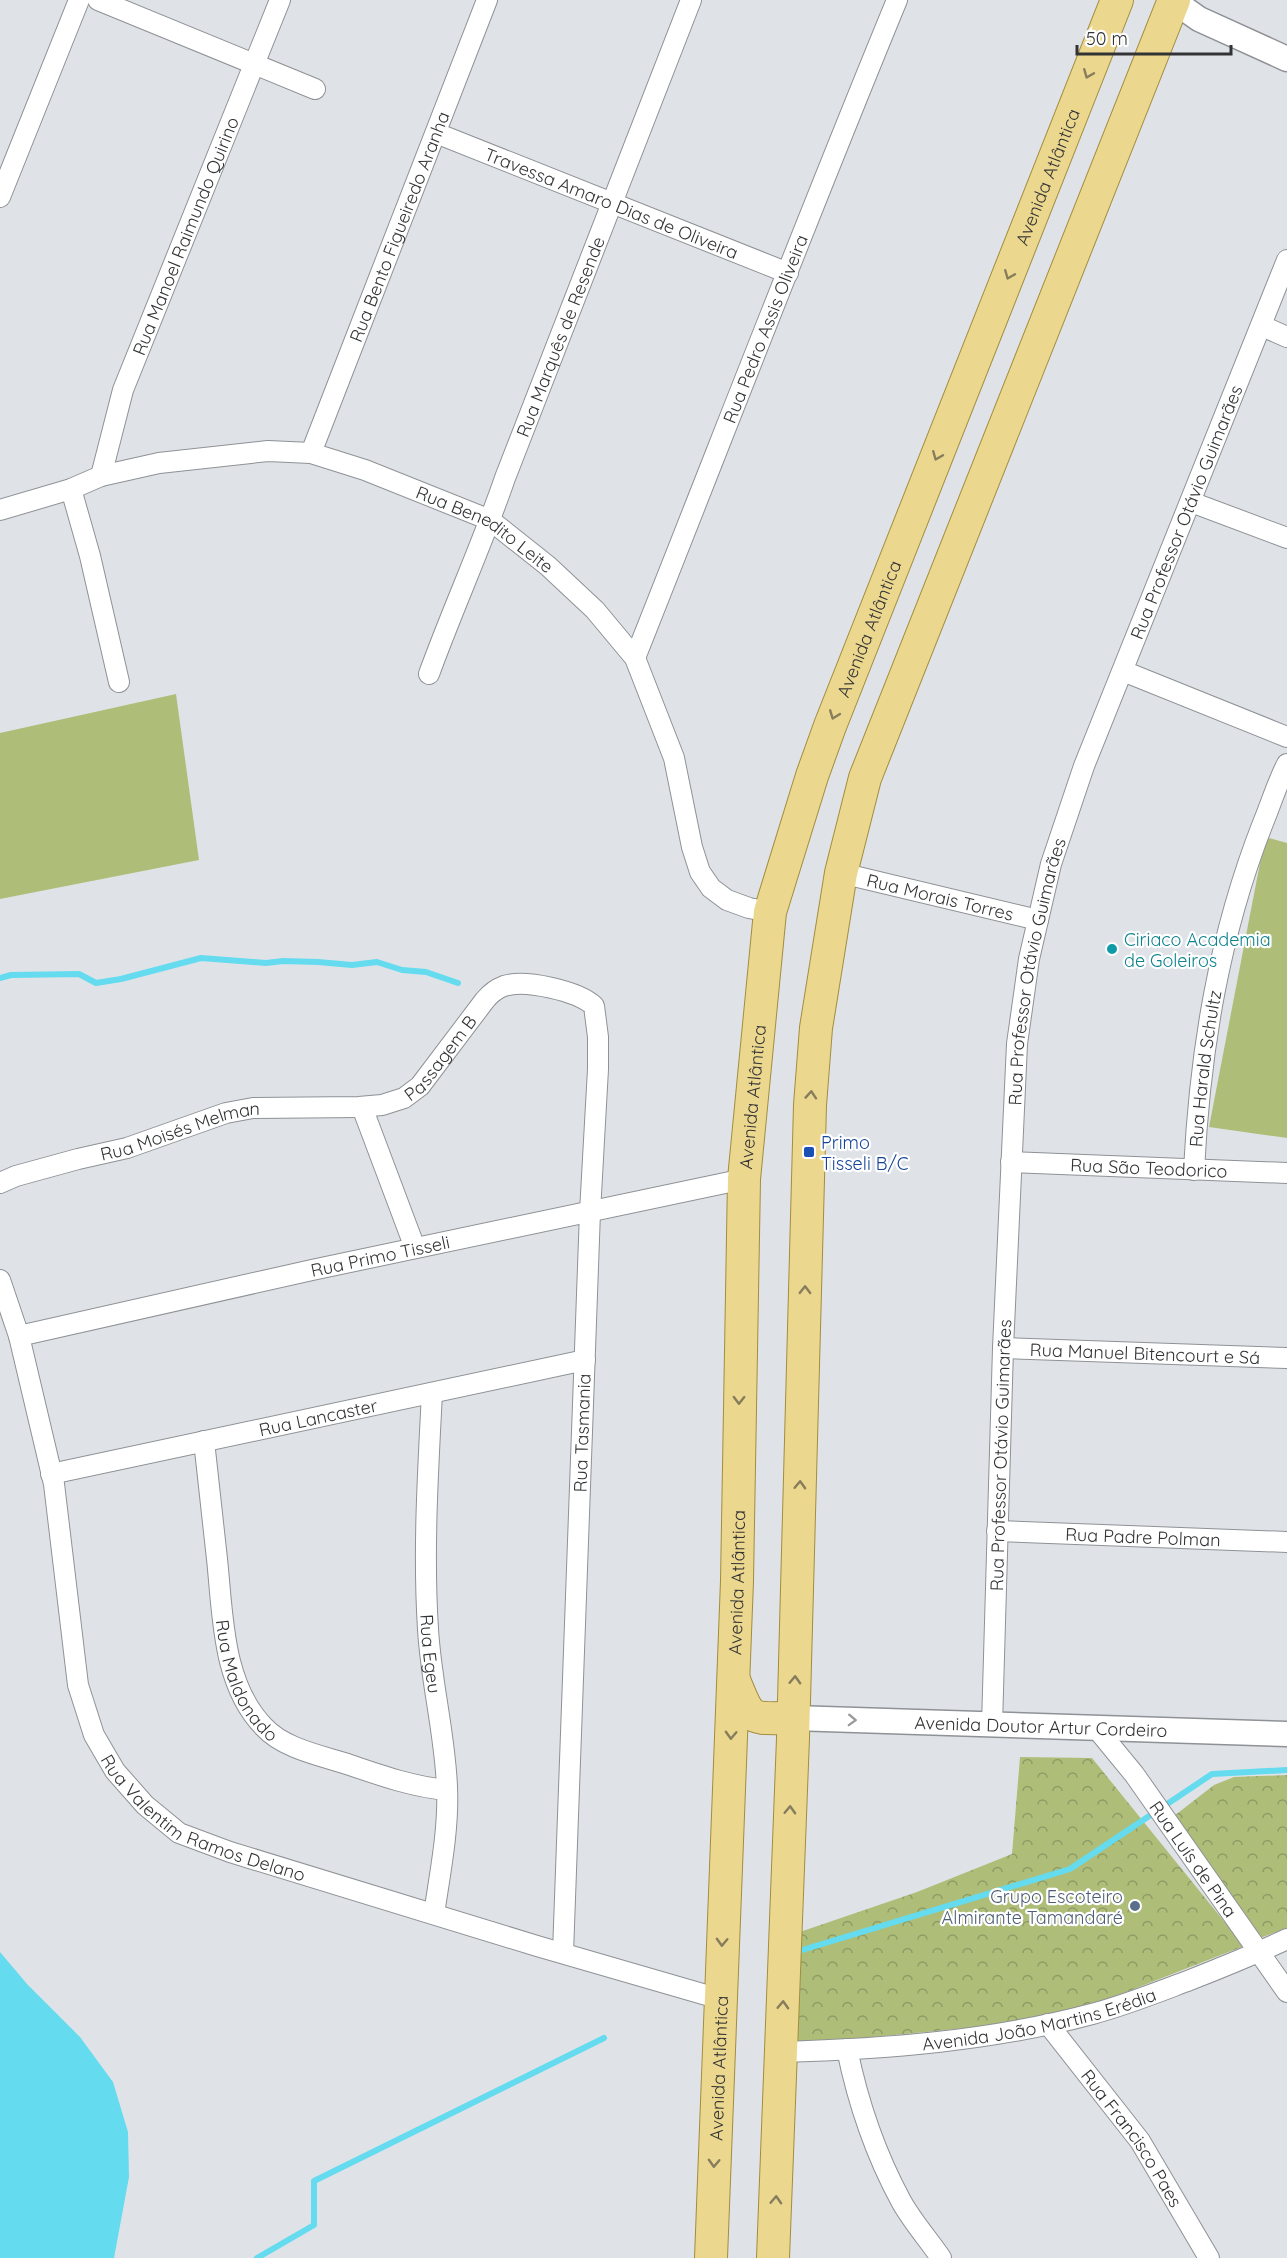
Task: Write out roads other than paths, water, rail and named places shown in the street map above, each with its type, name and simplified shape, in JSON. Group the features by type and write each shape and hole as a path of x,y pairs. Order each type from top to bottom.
{"main road":[{"name":"Avenida Atlântica","path":"711,2258 733,1677 744,1179 770,912 830,726 1117,0"},
{"path":"773,2258 794,1718 810,1105 816,1028 841,873 865,778 1173,1"},
{"path":"733,1677 748,1712 754,1717 794,1718"}],"street":[{"path":"0,197 79,0"},
{"path":"98,0 315,89"},
{"name":"Rua Manoel Raimundo Quirino","path":"101,476 123,390 280,0"},
{"name":"Rua Bento Figueiredo Aranha","path":"310,453 487,0"},
{"name":"Rua Marquês de Resende","path":"429,674 691,0"},
{"name":"Rua Pedro Assis Oliveira","path":"635,658 838,142 897,0"},
{"path":"1173,1 1199,19 1287,59"},
{"name":"Travessa Amaro Dias de Oliveira","path":"436,133 788,273"},
{"name":"Rua Professor Otávio Guimarães","path":"992,1725 1011,1162 1017,1044 1029,959 1051,864 1084,766 1287,260"},
{"path":"1262,326 1287,337"},
{"name":"Rua Benedito Leite","path":"0,510 71,489 101,476 159,463 248,452 310,453 393,481 490,520 548,566 595,610 635,658 674,758 692,847 700,872 711,888 727,900 770,912"},
{"path":"71,489 90,556 119,682"},
{"path":"1191,502 1287,538"},
{"path":"1123,671 1287,737"},
{"name":"Rua Harald Schultz","path":"1194,1170 1206,1034 1218,967 1234,906 1252,852 1287,764"},
{"name":"Rua Morais Torres","path":"841,873 1038,920"},
{"name":"Rua Tasmania","path":"505,986 525,985 577,995 594,1006 598,1037 563,1953"},
{"name":"Passagem B","path":"362,1107 382,1105 404,1098 420,1086 485,1000 505,986"},
{"path":"362,1107 415,1248"},
{"name":"Rua Moisés Melman","path":"0,1183 16,1176 127,1148 226,1113 253,1108 362,1107"},
{"name":"Rua São Teodorico","path":"1011,1162 1287,1173"},
{"name":"Rua Primo Tisseli","path":"18,1336 415,1248 744,1179"},
{"path":"0,1280 18,1336"},
{"name":"Rua Valentim Ramos Delano","path":"18,1336 51,1474 78,1685 94,1735 116,1771 145,1805 179,1833 230,1852 720,2000"},
{"name":"Rua Manuel Bitencourt e Sá","path":"1003,1348 1287,1358"},
{"name":"Rua Lancaster","path":"51,1474 585,1360"},
{"name":"Rua Egeu","path":"432,1393 429,1463 428,1630 445,1755 447,1790 443,1852 434,1914"},
{"name":"Rua Maldonado","path":"204,1441 226,1642 234,1676 250,1709 264,1728 284,1742 396,1780 427,1788 447,1790"},
{"name":"Rua Padre Polman","path":"997,1531 1287,1542"},
{"name":"Avenida Doutor Artur Cordeiro","path":"794,1718 1287,1734"},
{"name":"Rua Luís de Pina","path":"1097,1729 1134,1774 1287,1992"},
{"name":"Avenida João Martins Erédia","path":"781,2052 971,2039 1048,2024 1135,2001 1259,1953 1287,1939"},
{"name":"Rua Francisco Paes","path":"1048,2024 1140,2141 1209,2258"},
{"path":"847,2049 857,2096 878,2155 902,2203 941,2258"}],"water":[{"path":"0,1952 27,1984 80,2037 113,2082 128,2132 129,2177 114,2258 0,2258"}],"waterway":[{"path":"0,978 11,975 79,974 96,983 121,979 201,958 266,963 283,961 352,965 377,962 402,970 426,972 458,983"},
{"path":"799,1951 1070,1869 1212,1774 1287,1770"},
{"path":"257,2258 314,2225 314,2181 604,2038"}],"place":[{"name":"Ciriaco Academia de Goleiros","path":"1112,949"},
{"name":"Primo Tisseli B/C","path":"809,1152"},
{"name":"Grupo Escoteiro Almirante Tamandaré","path":"1135,1906"}]}
